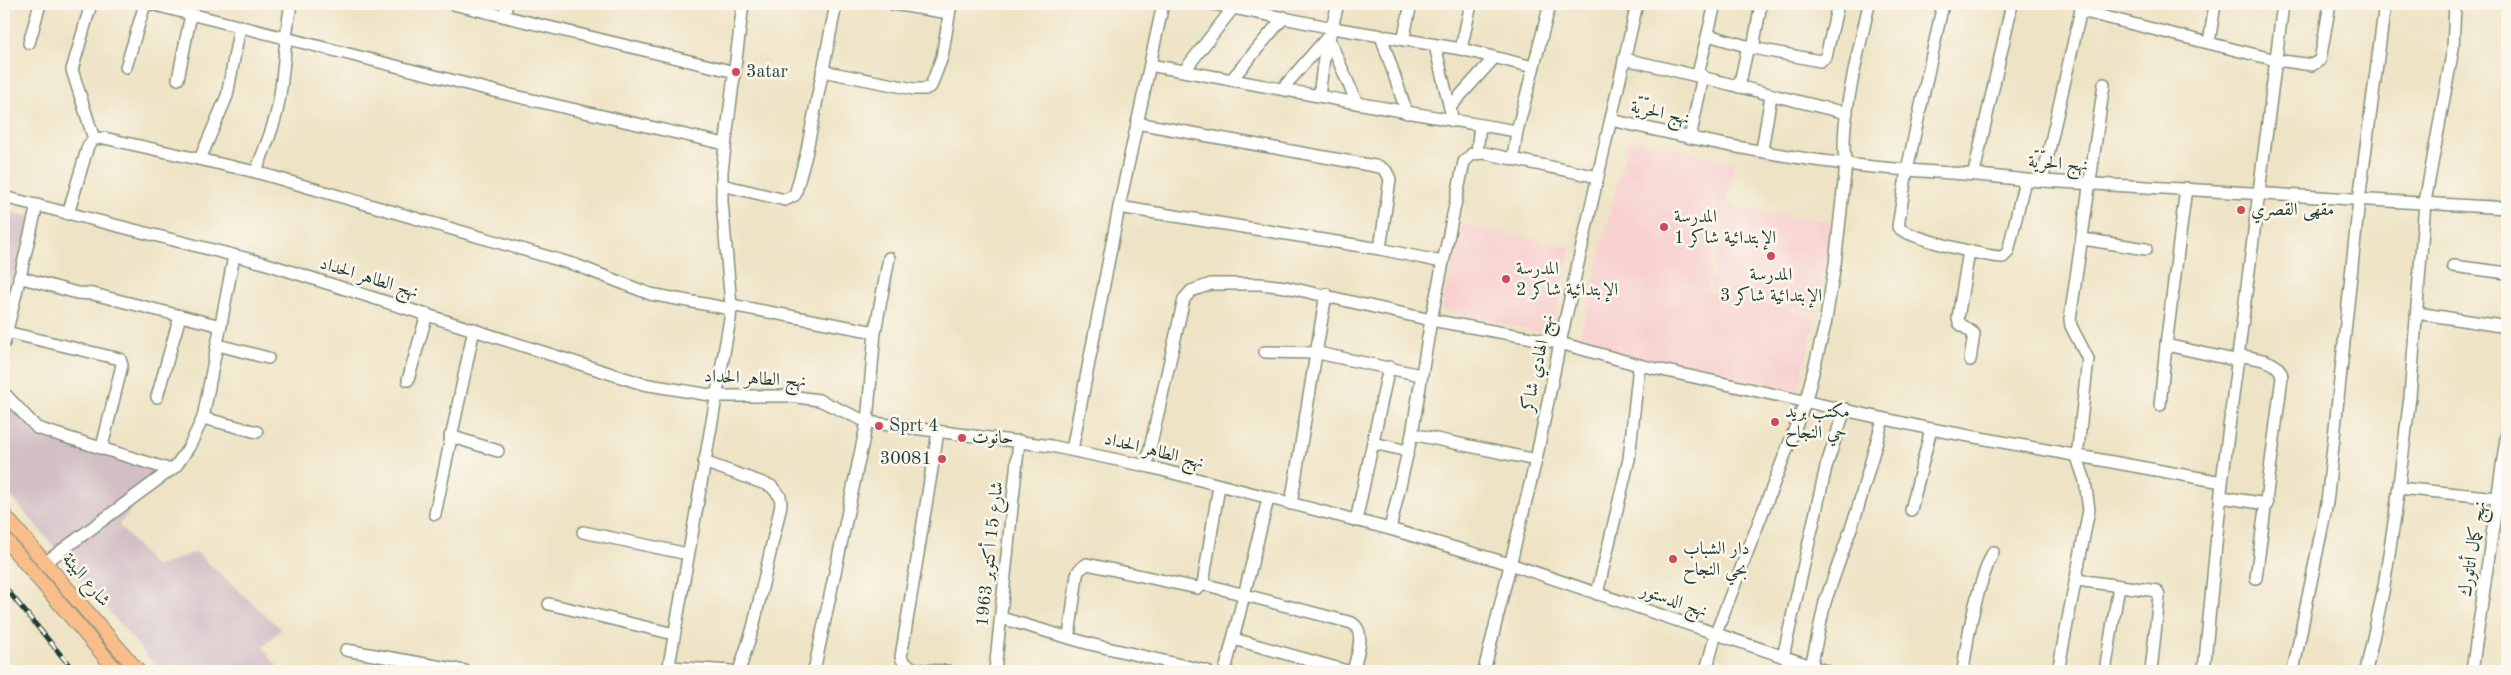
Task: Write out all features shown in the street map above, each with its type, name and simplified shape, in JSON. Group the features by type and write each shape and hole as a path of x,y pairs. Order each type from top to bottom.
{"main road":[{"name":"شارع البيئة","path":"4,515 138,671"},
{"name":"شارع البيئة","path":"4,538 117,671"},
{"path":"68,613 80,603"},
{"path":"104,656 116,646"}],"street":[{"path":"29,43 40,4"},
{"path":"91,4 72,70 94,138"},
{"path":"126,67 145,4"},
{"path":"151,4 284,36 519,97 725,144"},
{"path":"256,172 278,107 286,54 284,36 290,4"},
{"path":"453,4 736,72"},
{"path":"504,16 507,4"},
{"path":"731,671 668,669 731,307 722,185 725,144 736,72 743,4"},
{"path":"722,185 785,200 795,195 806,155 836,4"},
{"path":"822,71 914,89 925,89 931,86 936,77 950,8 893,4"},
{"path":"1072,450 1119,207 1163,4"},
{"path":"1213,4 1284,17 1331,34 1381,36 1461,49 1533,67"},
{"path":"1319,96 1338,4"},
{"path":"1403,40 1410,4"},
{"path":"1461,49 1471,4"},
{"path":"1513,158 1517,131 1550,4"},
{"name":"نهج الهادي شاكر","path":"1484,671 1536,460 1560,343 1637,4"},
{"path":"1690,138 1715,4"},
{"path":"1739,87 1761,4"},
{"path":"1708,35 1751,47 1816,61 1823,60 1826,57 1838,4"},
{"path":"1706,671 1716,634 1806,400 1825,326 1835,264 1846,164 1844,156 1847,113 1869,4"},
{"path":"1943,4 1907,170 1898,222 1900,230 1969,251 2000,257 2006,255 2025,180"},
{"path":"1974,173 2012,4"},
{"path":"2209,43 2215,4"},
{"path":"2204,671 2222,482 2283,4"},
{"path":"2042,181 2082,7 2276,60 2312,65 2317,64 2320,60 2330,4"},
{"path":"2293,671 2327,503 2359,200 2385,4"},
{"path":"2366,671 2383,592 2399,488 2410,396 2425,202 2453,50 2455,4"},
{"path":"1184,71 1234,8"},
{"path":"178,79 191,14"},
{"path":"1231,80 1284,17"},
{"path":"200,159 227,96 240,26"},
{"path":"1283,88 1331,34"},
{"path":"1331,34 1357,103"},
{"path":"1381,36 1408,113"},
{"path":"1434,46 1453,121"},
{"path":"1450,107 1494,58"},
{"path":"1624,59 1701,75 1771,96 1847,113"},
{"path":"1150,65 1283,88 1408,113 1517,131"},
{"path":"2058,671 2090,510 2085,481 2077,457 2089,366 2088,359 2070,320 2104,84"},
{"path":"1762,150 1771,96"},
{"name":"نهج الحرّيّة","path":"1611,120 1690,138 1846,164 1907,170 1974,173 2025,180 2507,208"},
{"path":"1137,123 1380,167 1386,171 1390,179 1380,248"},
{"path":"1477,152 1480,124"},
{"path":"94,138 104,138 256,172 576,264 650,294 875,332"},
{"path":"68,214 88,146 94,138"},
{"path":"1390,529 1412,434 1431,320 1461,168 1467,157 1477,152 1598,176"},
{"path":"2160,405 2186,188"},
{"name":"نهج الطاهر الحداد","path":"4,197 234,256 427,314 643,384 716,396 790,396 819,400 867,422 938,432 1019,440 1072,450 1146,466 1390,529 1510,564"},
{"path":"36,205 5,337 120,359 122,365 102,447"},
{"path":"1119,207 1380,248 1442,262"},
{"path":"2082,239 2146,249"},
{"path":"1969,251 1958,318 1959,323 1974,334 1970,360"},
{"path":"46,562 171,470 182,459 203,418 234,256"},
{"path":"814,671 867,422 875,332 889,258"},
{"path":"2452,266 2507,273"},
{"path":"19,277 77,293 94,294 222,326"},
{"path":"1146,466 1184,299 1192,291 1202,286 1229,282 1269,285 1326,294 1431,320 1560,343 1639,365 1806,400 1930,429 2222,482"},
{"path":"1291,504 1318,353 1326,294"},
{"path":"2417,313 2507,327"},
{"path":"408,380 427,314"},
{"path":"157,397 180,316"},
{"path":"435,514 474,329"},
{"path":"218,345 268,358"},
{"path":"2166,345 2275,364 2281,371 2267,504 2256,578"},
{"path":"1265,352 1318,353 1421,375"},
{"path":"1597,594 1629,459 1639,365"},
{"path":"1356,521 1389,367"},
{"path":"4,393 37,428 171,470"},
{"path":"1783,657 1826,467 1844,409"},
{"path":"203,418 257,432"},
{"path":"1811,667 1825,602 1857,511 1883,419"},
{"path":"1911,510 1930,429"},
{"path":"938,432 901,657 903,662 910,667 948,671"},
{"name":"نهج كمال أتاتورك","path":"2472,671 2503,499 2507,432"},
{"path":"1412,434 1536,460"},
{"path":"450,436 498,451"},
{"name":"شارع 15 أكتوبر 1963","path":"995,671 1019,440"},
{"path":"1373,443 1408,451"},
{"path":"704,462 771,486 780,496 781,505 751,636 739,671"},
{"path":"1069,638 1077,575 1082,566 1094,565 1200,588 1203,584 1219,486"},
{"path":"2399,488 2503,499"},
{"path":"2221,497 2267,504"},
{"path":"1225,671 1268,498"},
{"path":"582,532 688,554"},
{"path":"1963,671 1980,590 1993,552"},
{"name":"نهج الدستور","path":"1510,564 1826,671"},
{"path":"2077,580 2155,590 2159,594 2151,671"},
{"path":"1203,584 1356,625 1360,639 1353,671"},
{"path":"2105,671 2119,586"},
{"path":"549,604 674,634"},
{"path":"1001,618 1161,666 1207,671"},
{"path":"1234,639 1347,671"},
{"path":"346,650 465,671"}],"shaded area":[{"name":"المدرسة الإبتدائية شاكر 1","path":"1628,139 1735,162 1706,291 1816,316 1798,391 1579,343"},
{"name":"المدرسة الإبتدائية شاكر 3","path":"1728,206 1832,223 1816,313 1709,289"},
{"path":"4,210 31,217 4,336"},
{"name":"المدرسة الإبتدائية شاكر 2","path":"1462,224 1571,247 1551,334 1442,310"},
{"path":"4,397 34,434 161,471 119,525 155,567 196,552 281,629 263,647 281,671 160,671 4,488"}],"railway":[{"path":"4,586 74,671"}],"place":[{"name":"3atar","path":"736,72"},
{"name":"مقهى القصري","path":"2241,210"},
{"name":"المدرسة الإبتدائية شاكر 1","path":"1664,227"},
{"name":"المدرسة الإبتدائية شاكر 3","path":"1771,256"},
{"name":"المدرسة الإبتدائية شاكر 2","path":"1506,279"},
{"name":"مكتب بريد حي النجاح","path":"1775,422"},
{"name":"Sprt 4","path":"879,426"},
{"name":"حانوت","path":"962,438"},
{"name":"30081","path":"942,459"},
{"name":"دار الشباب بحي النجاح","path":"1673,559"}]}
